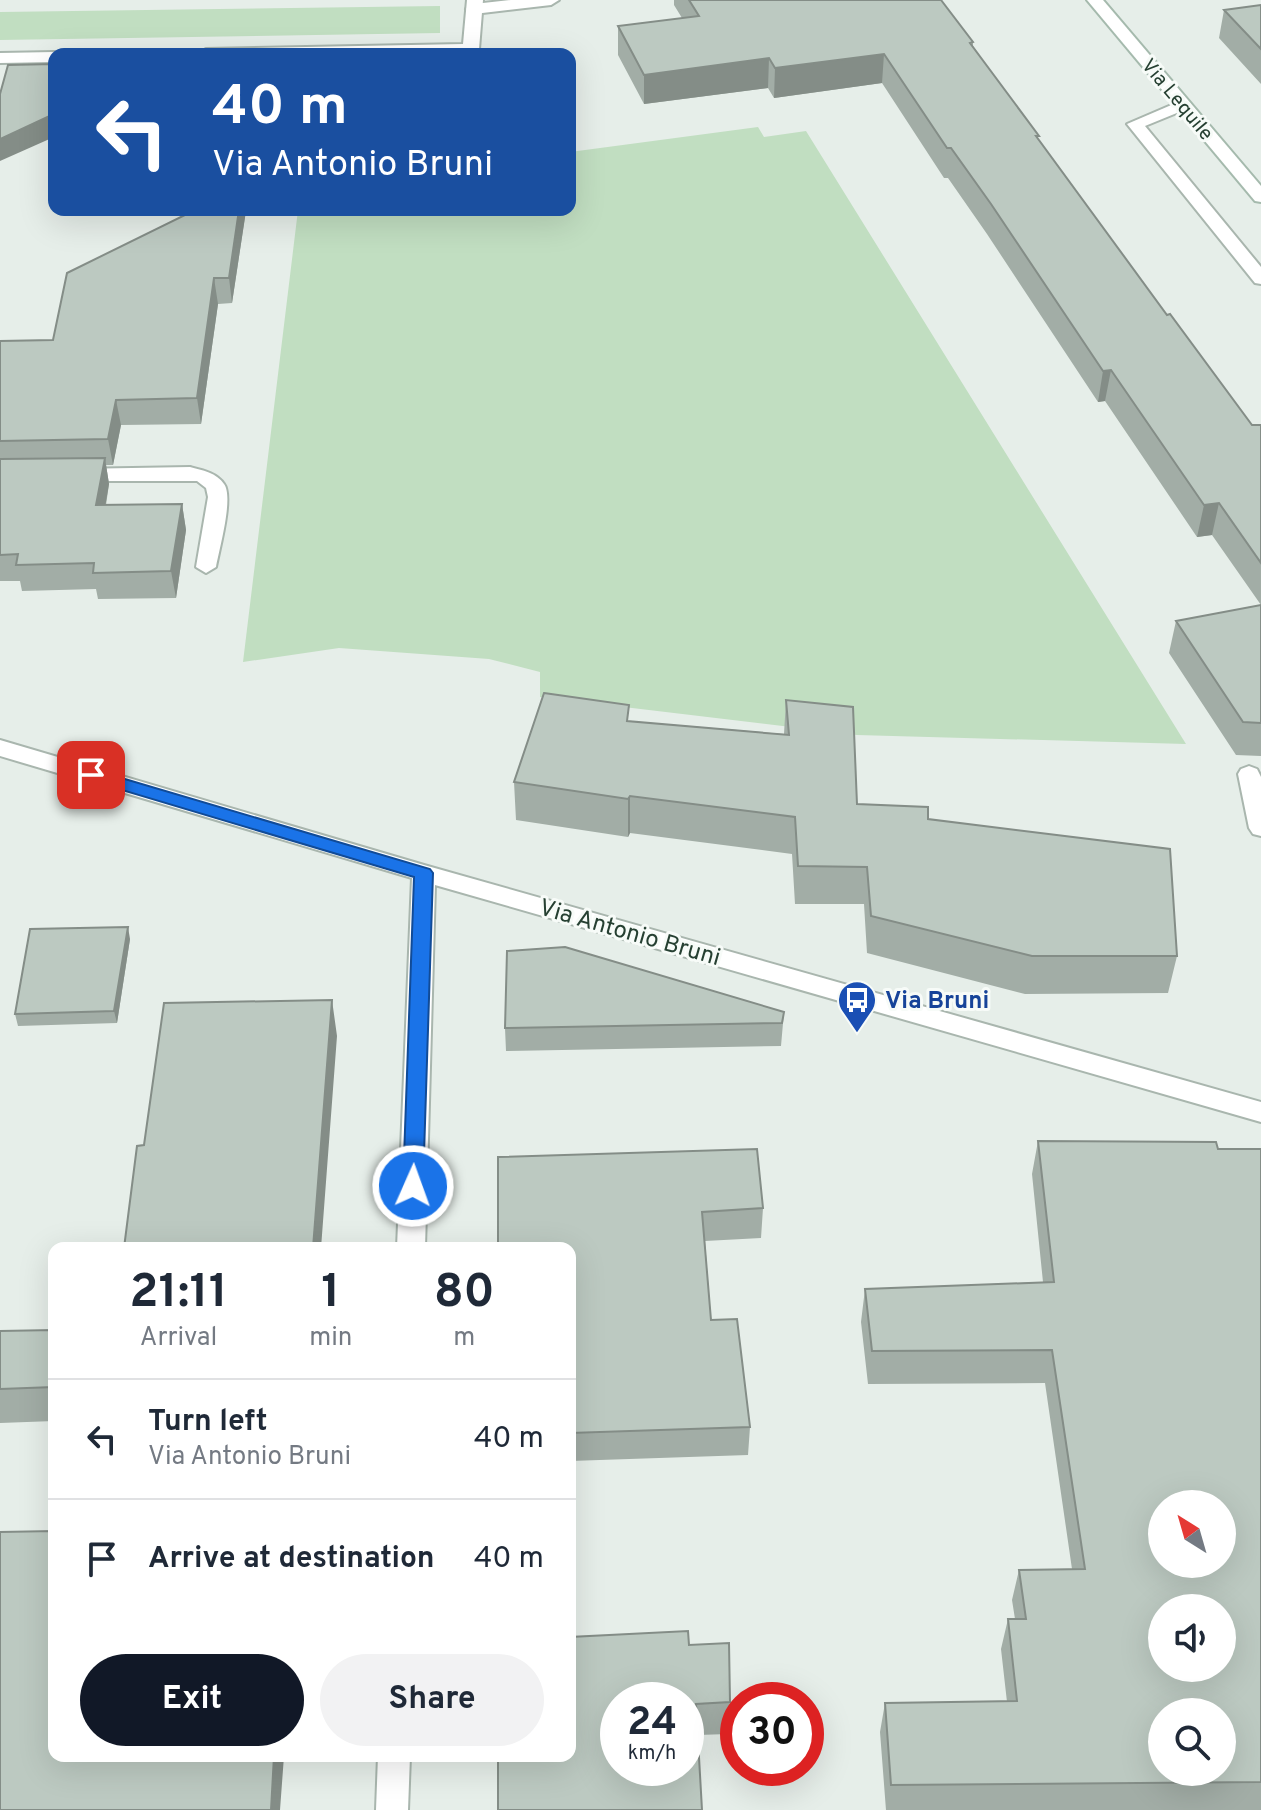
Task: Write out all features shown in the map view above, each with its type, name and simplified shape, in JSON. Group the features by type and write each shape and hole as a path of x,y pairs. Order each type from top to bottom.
{"street":[{"path":"471,48 474,4 551,0"},
{"name":"Via Lequile","path":"1095,0 1261,197"},
{"path":"0,58 48,57"},
{"path":"1183,105 1135,124 1261,279"},
{"path":"48,475 190,473 204,477 216,486 218,497 206,567"},
{"name":"Via Antonio Bruni","path":"0,748 424,873 1261,1112"},
{"path":"1249,774 1261,828"},
{"path":"411,1242 424,873"},
{"path":"392,1810 394,1762"}],"green space":[{"path":"440,6 440,33 0,40 0,12"},
{"path":"758,127 764,137 806,131 1186,744 857,735 540,697 540,672 489,659 339,648 243,662 297,216 576,216 576,151"}],"building":[{"path":"689,0 941,0 1167,315 1170,314 1252,425 1261,425 1261,563 1219,503 1204,505 1111,370 1103,371 991,204 951,148 947,148 884,54 775,68 769,58 644,75 618,26 699,16"},
{"path":"1261,5 1261,49 1224,10"},
{"path":"48,64 48,117 0,139 0,94 8,65"},
{"path":"183,216 238,216 229,278 214,278 197,398 116,400 108,439 0,441 0,341 53,340 67,273"},
{"path":"105,458 96,505 182,504 171,571 93,573 94,563 16,565 18,554 0,555 0,459"},
{"path":"1261,605 1261,723 1243,722 1176,621"},
{"path":"544,693 629,705 627,721 789,735 786,700 853,707 857,804 928,807 928,819 1170,849 1177,956 1032,956 871,916 867,867 798,866 795,817 630,796 628,799 514,782"},
{"path":"128,927 114,1011 15,1014 30,929"},
{"path":"565,947 784,1012 782,1023 505,1028 507,951"},
{"path":"332,1000 313,1242 125,1242 137,1146 144,1145 164,1003"},
{"path":"1038,1141 1216,1142 1218,1149 1261,1149 1261,1782 1236,1782 1236,1698 1148,1698 1148,1783 891,1785 885,1703 1017,1701 1008,1619 1026,1619 1019,1570 1085,1569 1052,1350 872,1351 865,1289 1054,1282"},
{"path":"757,1149 763,1208 702,1212 711,1320 737,1319 750,1427 576,1433 576,1242 498,1242 498,1157"},
{"path":"48,1330 48,1387 0,1389 0,1331"},
{"path":"48,1531 48,1762 274,1762 271,1810 0,1810 0,1532"},
{"path":"688,1631 689,1645 729,1643 730,1682 720,1682 720,1703 704,1704 704,1682 600,1682 600,1786 701,1786 702,1810 498,1810 498,1762 576,1762 576,1637"}],"place":[{"name":"Via Bruni","path":"857,1034"}],"route":[{"path":"91,775 424,873 413,1186"}]}
